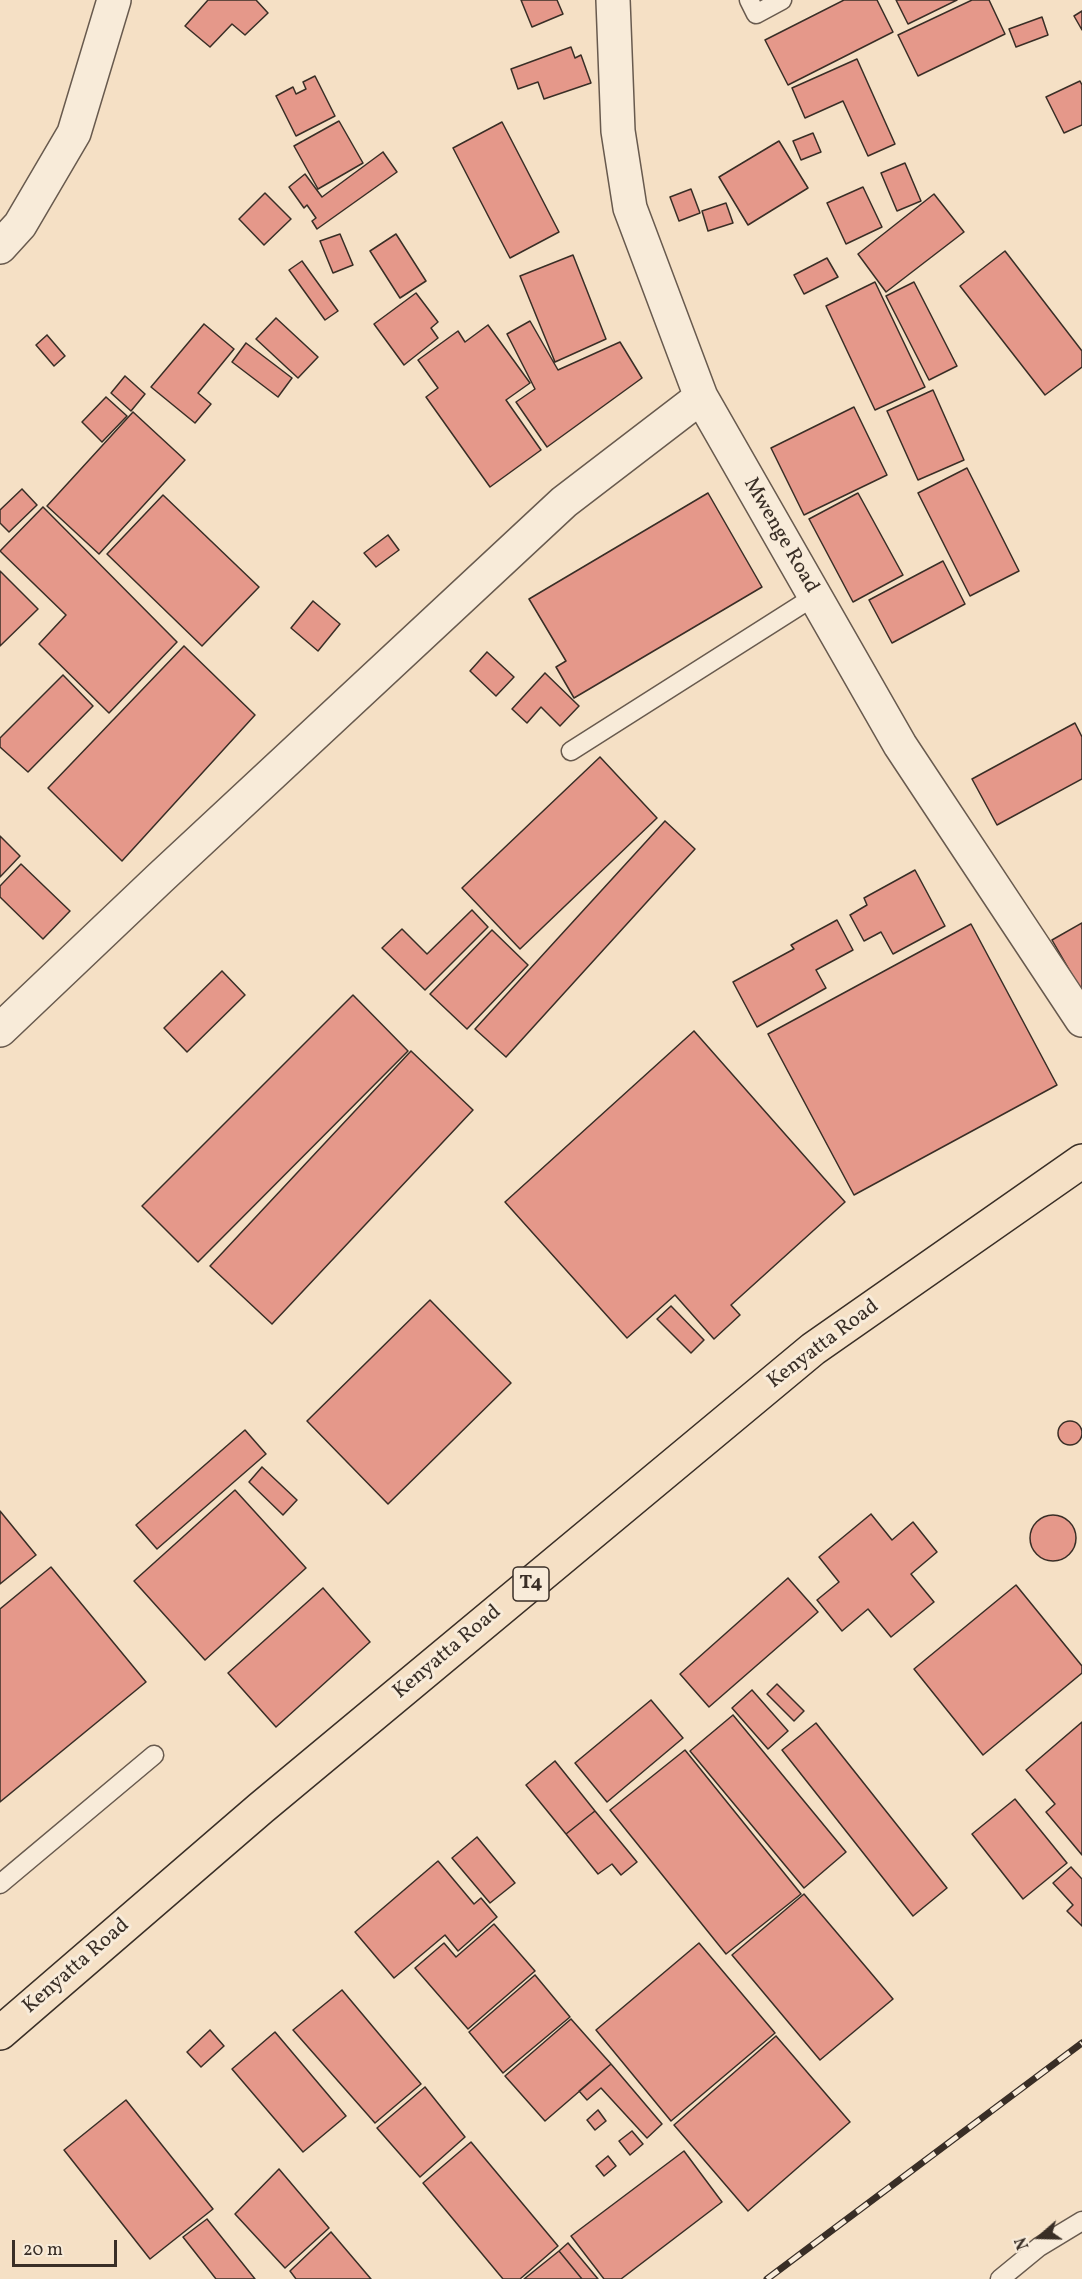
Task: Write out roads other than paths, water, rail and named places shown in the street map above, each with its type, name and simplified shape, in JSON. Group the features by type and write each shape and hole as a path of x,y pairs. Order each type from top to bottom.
{"highway":[{"name":"Kenyatta Road","path":"0,2032 261,1808 813,1349 1082,1161"}],"street":[{"path":"0,247 21,225 74,133 114,0"},
{"name":"Mwenge Road","path":"613,0 618,131 630,208 701,397 900,745 1082,1020"},
{"path":"0,1030 159,878 564,502 701,397"}],"lane":[{"path":"748,0 756,14 782,0"},
{"path":"571,751 815,596"},
{"path":"0,1884 154,1755"},
{"path":"1000,2279 1039,2247 1082,2221"}],"railway":[{"path":"767,2279 1082,2043"}]}
